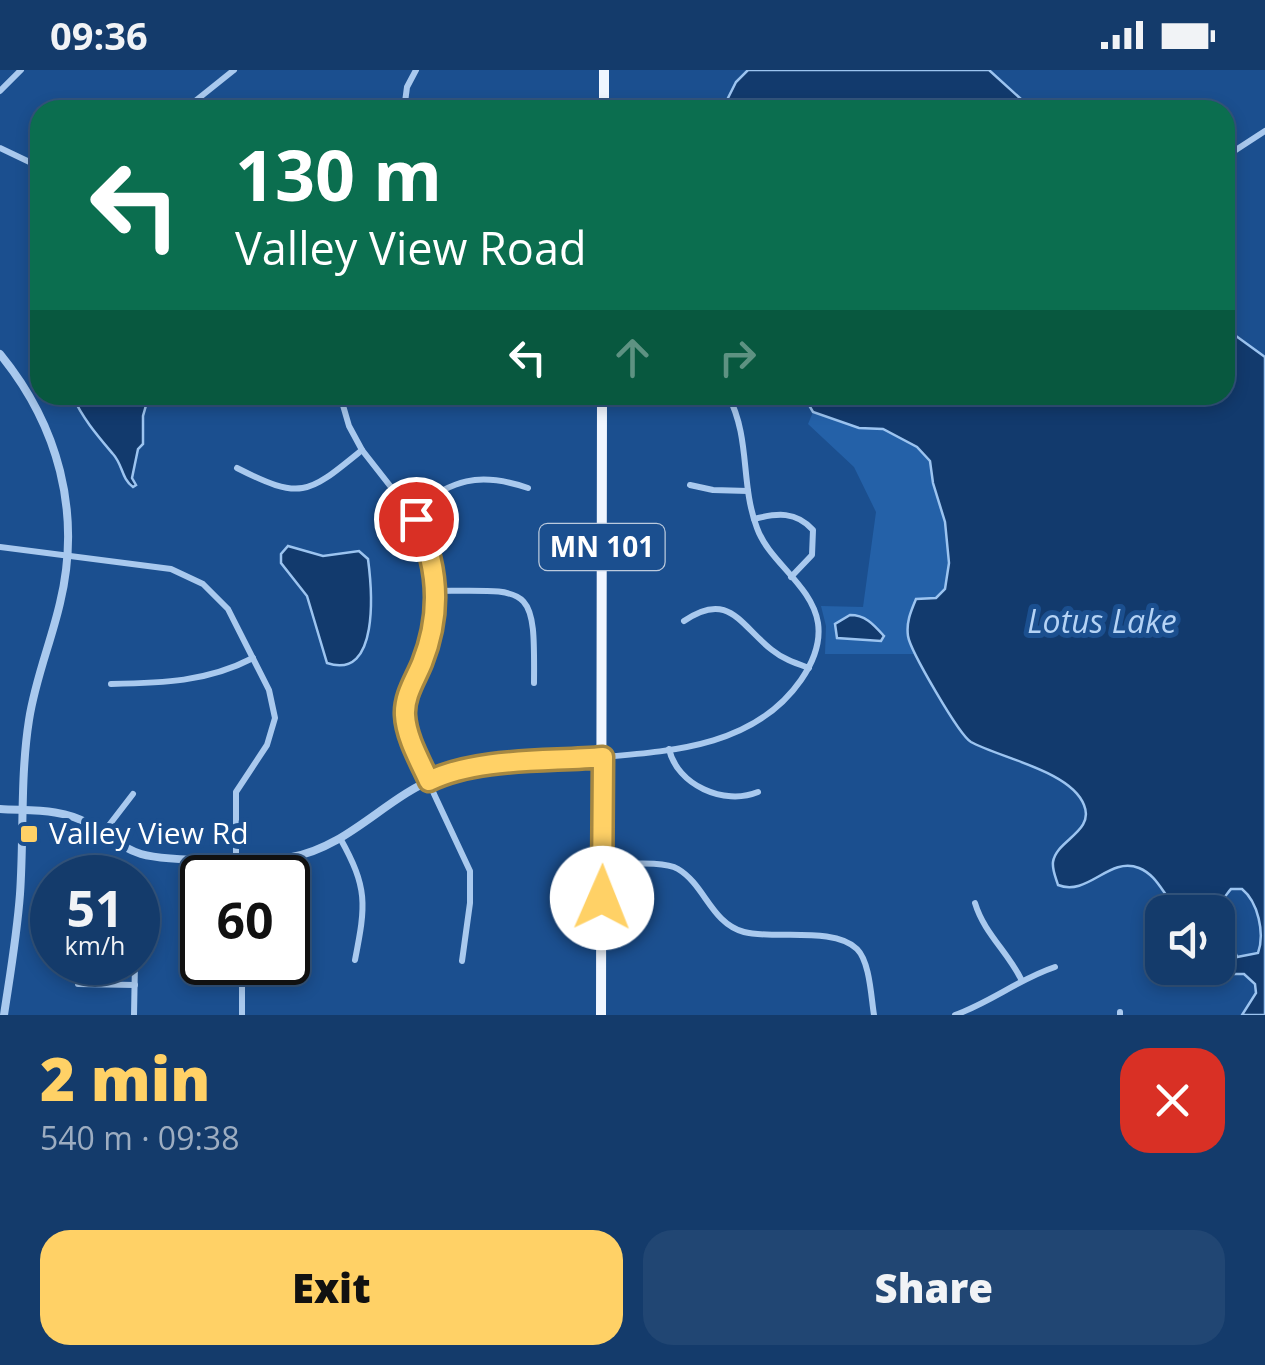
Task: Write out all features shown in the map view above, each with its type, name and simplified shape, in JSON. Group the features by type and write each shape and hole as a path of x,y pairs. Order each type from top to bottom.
{"main road":[{"path":"604,70 604,100"},
{"name":"MN 101","path":"601,1015 602,405"}],"street":[{"path":"0,90 20,70"},
{"path":"196,100 234,70"},
{"path":"405,100 416,70"},
{"path":"1235,151 1265,132"},
{"path":"0,148 30,162"},
{"path":"0,354 30,398"},
{"path":"4,1015 20,899 29,720 60,604 68,556 68,512 56,452 35,405"},
{"path":"343,405 362,450 411,510 425,536 436,590 428,647 405,710 409,732 470,871 462,961"},
{"path":"298,855 340,838 406,792 429,781 484,766 669,749 742,732 787,700 816,654 818,624 813,608 758,533 748,491 746,450 733,405"},
{"path":"237,468 282,489 307,488 362,450"},
{"path":"411,510 462,481 496,479 528,488"},
{"path":"690,485 748,491"},
{"path":"754,519 773,514 798,516 813,530 812,555 792,577"},
{"path":"0,547 154,565 188,575 228,609 270,690 275,718 268,745 236,792 236,855"},
{"path":"436,590 505,590 522,600 533,618 534,684"},
{"path":"684,621 710,608 726,610 784,659 808,668"},
{"path":"112,684 191,681 232,669 253,658"},
{"path":"669,749 673,765 687,780 715,794 748,797 758,792"},
{"path":"103,833 133,794"},
{"path":"0,810 61,813 77,818 131,850 146,855 180,856"},
{"path":"340,838 355,864 363,894 355,960"},
{"path":"602,864 679,869 720,918 746,932 817,936 847,942 858,949 863,960 874,1015"},
{"path":"975,903 980,922 1022,979"},
{"path":"956,1015 996,997 1022,979 1055,967"},
{"path":"134,1015 135,985"},
{"path":"242,985 242,1015"}],"shaded area":[{"path":"813,412 859,428 883,429 917,447 930,461 945,522 949,563 945,589 936,598 916,599 913,607 909,633 916,654 825,654 826,626 821,606 863,607 876,512 854,467 808,424"}],"water":[{"path":"748,70 989,70 1022,100 727,100"},
{"name":"Lotus Lake","path":"1235,335 1265,357 1265,1015 1242,1015 1256,993 1255,984 1244,974 1235,974 1235,952 1237,957 1258,953 1261,936 1259,918 1242,889 1231,889 1226,895 1166,895 1149,874 1128,866 1079,886 1058,885 1053,862 1084,822 1084,805 1077,793 1050,774 971,742 936,692 908,636 908,621 916,599 936,598 945,589 949,563 945,522 930,461 917,447 883,429 859,428 813,412 809,405 1235,405"},
{"path":"78,405 146,405 143,444 138,449 132,478 136,485 133,487 126,480 116,458"},
{"path":"288,546 323,556 359,551 368,559 369,629 356,659 344,665 327,663 307,596 281,563 281,554"},
{"path":"850,615 873,625 884,636 881,641 837,638 835,624"}],"place":[{"name":"Valley View Rd","path":"29,834"}],"route":[{"path":"416,519 432,561 436,602 428,647 405,710 409,732 429,781 484,766 603,757 602,898"}]}
